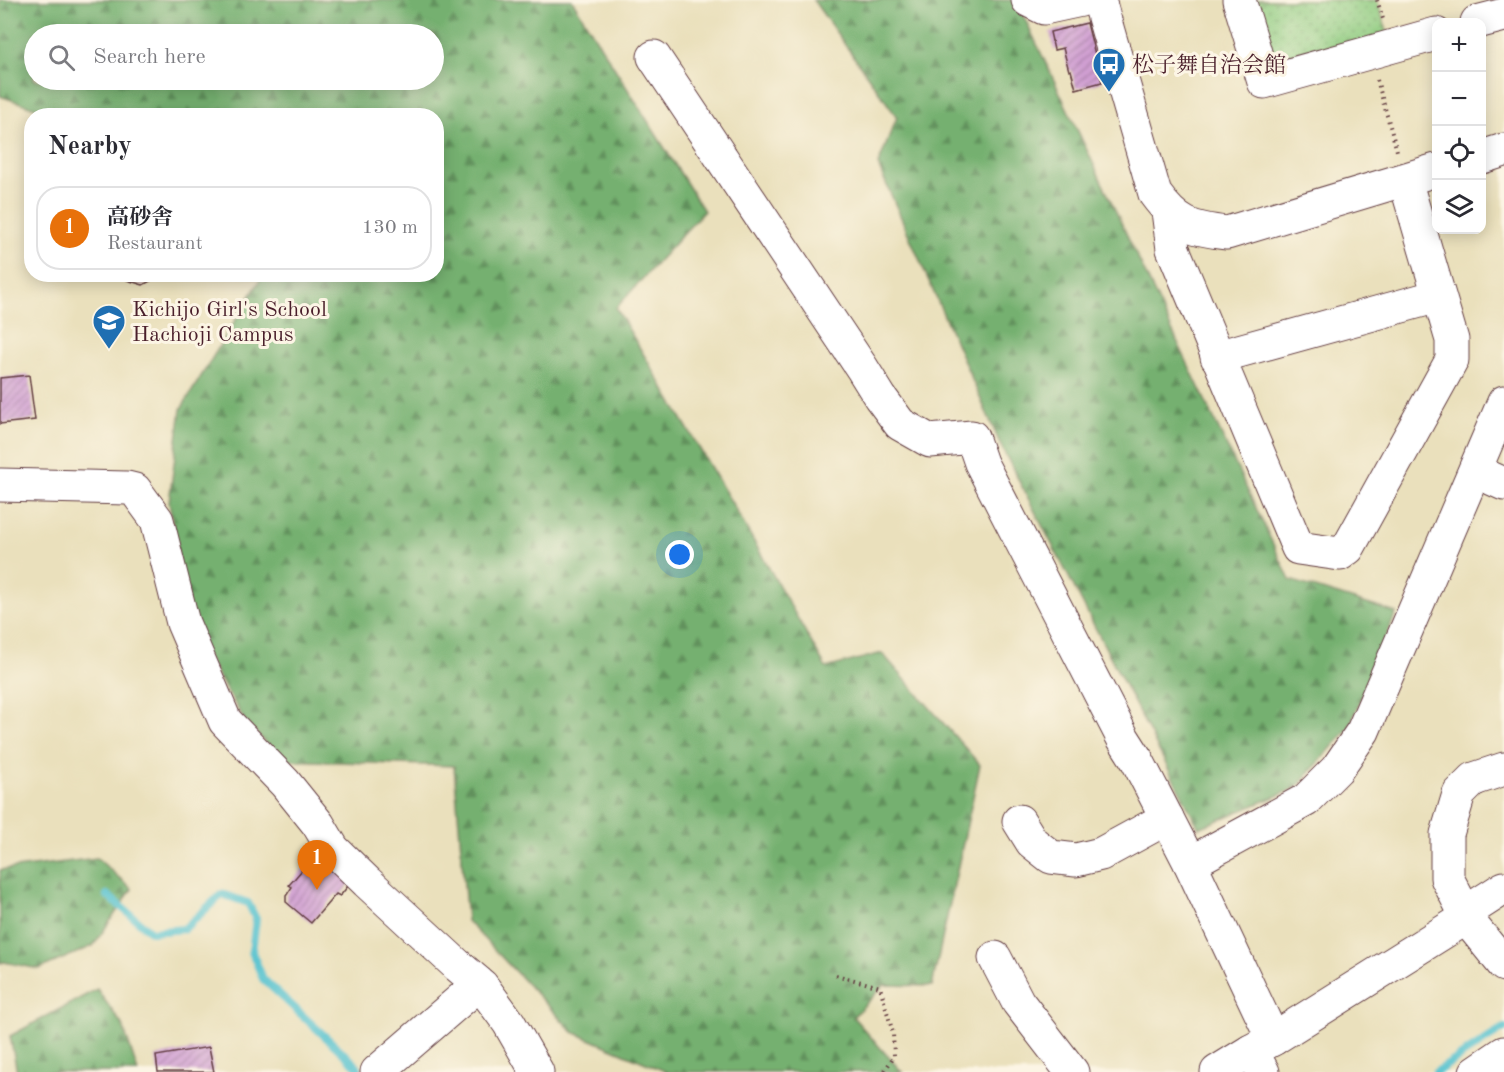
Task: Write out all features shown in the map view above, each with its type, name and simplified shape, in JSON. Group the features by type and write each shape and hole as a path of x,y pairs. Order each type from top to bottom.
{"street":[{"path":"1028,0 1044,8 1081,0"},
{"path":"1099,0 1155,194 1168,211 1188,226 1227,233 1432,172"},
{"path":"1239,0 1264,82 1432,35"},
{"path":"1486,20 1504,15"},
{"path":"654,57 900,424 930,441 972,438 981,463 1190,863 1262,1054"},
{"path":"1486,156 1504,150"},
{"path":"1168,211 1173,249 1298,548 1340,554 1348,548 1452,360 1452,340 1405,180"},
{"path":"1217,357 1438,296"},
{"path":"1190,863 1306,800 1337,769 1364,732 1490,477 1504,402"},
{"path":"0,485 135,490 157,520 183,623 225,722 285,783 318,824 333,849 482,986 509,1023 537,1072"},
{"path":"1504,769 1474,779 1459,794 1448,834 1447,878 1465,916 1504,965"},
{"path":"1019,821 1032,842 1051,857 1076,860 1101,854 1167,818"},
{"path":"1217,1072 1262,1054 1504,888"},
{"path":"995,958 1018,1002 1072,1072"},
{"path":"377,1072 479,984"},
{"path":"1476,1072 1504,1053"}],"path":[{"path":"1370,54 1405,180"},
{"path":"836,975 880,987 893,1034 894,1056 884,1072"}],"green space":[{"path":"0,0 572,0 704,211 616,308 826,668 882,653 980,765 932,986 884,985 853,1017 902,1072 667,1072 573,1032 467,921 454,766 282,760 245,721 190,629 169,502 181,409 259,282 444,282 444,108 35,108 0,96"},
{"path":"813,0 1016,0 1290,580 1396,613 1349,728 1296,788 1199,828 1002,448 878,165 897,117"},
{"path":"1239,0 1377,0 1392,47 1264,82"},
{"path":"97,858 132,889 93,946 39,969 0,963 0,870"},
{"path":"97,989 123,1026 138,1072 17,1072 10,1036"}],"building":[{"path":"1087,23 1102,82 1076,89 1063,48 1054,50 1050,32"},
{"path":"133,282 148,282 143,285"},
{"path":"29,375 35,420 0,424 0,378"},
{"path":"325,857 352,881 340,896 336,894 311,923 286,902 286,896 292,887 289,885 309,862"},
{"path":"209,1047 214,1072 158,1072 156,1056"}],"waterway":[{"path":"107,895 151,932 184,929 222,894 248,903 256,919 252,952 263,979 356,1065 360,1072"},
{"path":"1436,1072 1504,1028"}],"place":[{"name":"松子舞自治会館","path":"1109,93"},
{"name":"Kichijo Girl's School Hachioji Campus","path":"109,350"},
{"name":"高砂舎","path":"317,890"}]}
